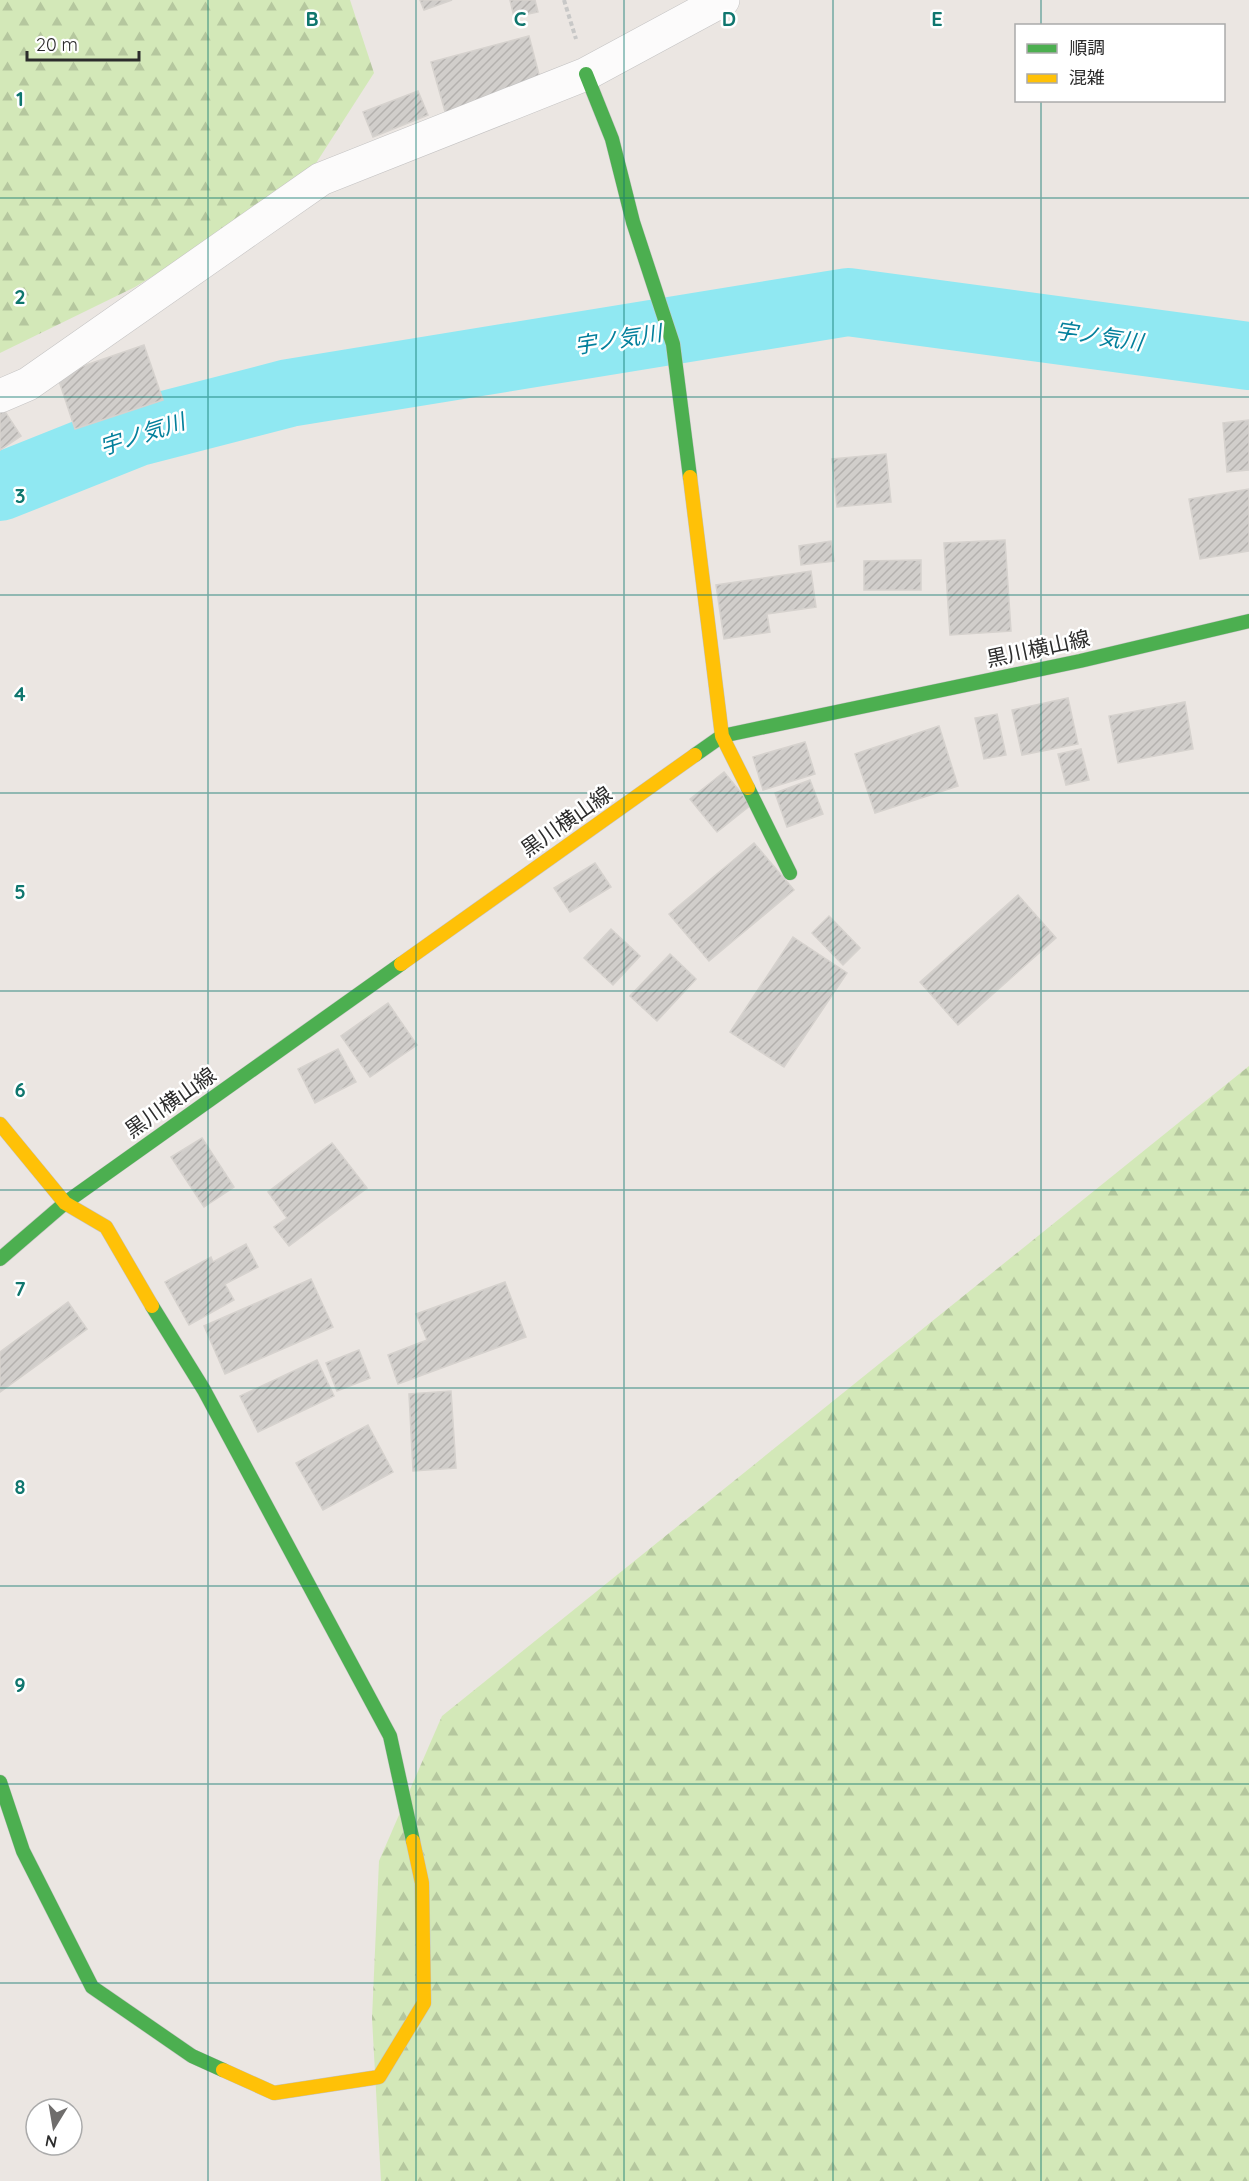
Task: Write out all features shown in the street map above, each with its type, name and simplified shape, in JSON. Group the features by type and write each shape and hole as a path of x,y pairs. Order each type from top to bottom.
{"street":[{"path":"0,396 28,384 321,179 586,74 723,0"},
{"path":"586,74 612,139 633,222 673,344 722,736 790,873"},
{"name":"黒川横山線","path":"0,1260 65,1203 722,736 1080,661 1249,621"},
{"path":"0,1124 65,1203 106,1227 176,1347 210,1400 390,1736 423,1883 424,2003 379,2077 274,2093 192,2056 92,1987 22,1851 0,1782"}],"green space":[{"path":"0,0 350,0 374,73 302,185 135,287 0,353"},
{"path":"1249,1066 1249,2181 381,2181 372,2018 379,1861 442,1716"}],"building":[{"path":"420,0 452,0 424,10"},
{"path":"510,0 535,0 538,12 514,17"},
{"path":"529,36 543,90 446,115 431,62"},
{"path":"418,91 428,115 373,137 363,112"},
{"path":"144,345 163,400 75,429 57,375"},
{"path":"0,404 21,436 0,450"},
{"path":"1249,420 1249,470 1227,472 1223,423"},
{"path":"886,454 891,502 837,507 832,459"},
{"path":"1249,489 1249,551 1200,559 1189,499"},
{"path":"1005,540 1011,631 950,635 944,543"},
{"path":"831,541 834,561 801,565 799,546"},
{"path":"921,560 921,590 864,590 864,561"},
{"path":"811,571 816,607 767,614 770,632 724,639 716,585"},
{"path":"1068,698 1078,744 1022,755 1012,710"},
{"path":"1185,702 1193,749 1118,763 1109,716"},
{"path":"997,714 1006,755 984,759 975,718"},
{"path":"939,726 958,786 875,813 855,754"},
{"path":"805,742 815,774 763,790 753,757"},
{"path":"1081,749 1089,780 1066,785 1058,754"},
{"path":"724,772 751,805 717,832 690,799"},
{"path":"810,780 823,814 787,827 775,793"},
{"path":"754,843 794,890 709,961 669,914"},
{"path":"595,863 611,887 570,912 554,888"},
{"path":"1018,895 1056,938 958,1025 920,982"},
{"path":"829,916 860,948 843,965 812,933"},
{"path":"611,929 640,956 613,985 584,958"},
{"path":"793,937 847,973 784,1067 730,1032"},
{"path":"670,954 696,979 657,1021 630,996"},
{"path":"388,1003 417,1045 370,1077 341,1036"},
{"path":"338,1049 356,1082 315,1103 298,1069"},
{"path":"202,1138 234,1187 204,1207 171,1157"},
{"path":"332,1143 367,1188 289,1246 274,1227 287,1218 268,1192"},
{"path":"246,1244 258,1267 225,1284 234,1300 189,1325 165,1282 211,1257 213,1262"},
{"path":"311,1279 333,1327 225,1374 204,1326"},
{"path":"505,1282 526,1337 398,1384 388,1355 427,1340 416,1314"},
{"path":"68,1302 87,1329 0,1392 0,1352"},
{"path":"359,1350 370,1378 337,1391 326,1363"},
{"path":"317,1360 334,1396 258,1432 240,1396"},
{"path":"451,1391 456,1468 413,1471 409,1394"},
{"path":"368,1425 393,1472 323,1510 296,1463"}],"waterway":[{"name":"宇ノ気川","path":"0,487 138,432 289,393 848,302 1249,356"}],"traffic: fast":[{"path":"586,74 612,139 633,222 673,344 690,477"},
{"path":"695,755 722,736 1080,661 1249,621"},
{"path":"748,788 790,873"},
{"path":"0,1259 65,1203 401,964"},
{"path":"152,1306 204,1390 390,1736 413,1841"},
{"path":"0,1782 23,1851 92,1987 192,2056 223,2070"}],"traffic: slow":[{"path":"690,477 722,736 748,788"},
{"path":"401,964 695,755"},
{"path":"0,1124 65,1203 106,1227 152,1306"},
{"path":"223,2070 274,2093 379,2077 424,2003 422,1883 413,1841"}]}
